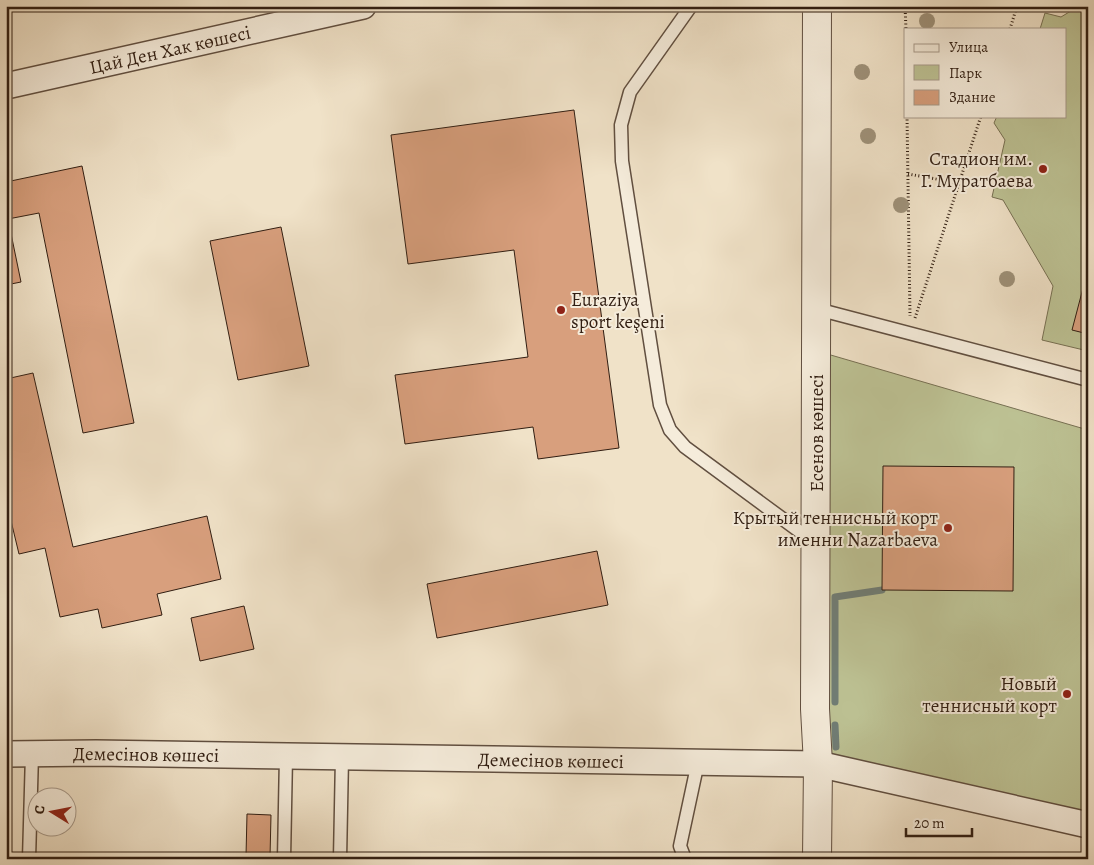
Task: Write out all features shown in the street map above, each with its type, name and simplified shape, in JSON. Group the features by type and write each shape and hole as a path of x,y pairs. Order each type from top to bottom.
{"street":[{"name":"Цай Ден Хак көшесі","path":"6,86 363,6"},
{"name":"Есенов көшесі","path":"817,6 817,859"},
{"name":"Демесінов көшесі","path":"6,754 96,752 818,764 1088,825"}],"lane":[{"path":"691,6 630,92 621,125 622,161 660,405 670,430 685,447 816,544"},
{"path":"816,309 1088,380"},
{"path":"30,859 32,754"},
{"path":"284,859 286,756"},
{"path":"340,859 342,756"},
{"path":"685,859 680,846 698,762"}],"path":[{"path":"905,6 906,28"},
{"path":"1010,28 1017,6"},
{"path":"907,118 910,333"},
{"path":"910,333 980,118"},
{"path":"908,174 959,184"}],"green space":[{"name":"Стадион им. Г. Муратбаева","path":"1079,6 1088,6 1088,351 1042,340 1053,286 1003,200 992,197 1005,140 994,123 996,118 1066,118 1066,28 1040,28 1045,13 1061,17"},
{"path":"817,351 1088,430 1088,819 817,763"}],"building":[{"name":"Euraziya sport keşeni","path":"574,110 619,448 538,459 533,427 405,444 395,375 528,357 514,250 408,264 391,135"},
{"path":"82,166 134,423 83,433 39,213 8,219 21,282 6,285 6,182"},
{"path":"281,227 309,366 238,380 210,241"},
{"path":"1088,273 1088,334 1072,330"},
{"path":"33,373 73,547 207,516 221,579 157,594 162,615 102,628 98,609 60,617 45,548 19,554 6,500 6,379"},
{"name":"Крытый теннисный корт именни Nazarbaeva","path":"883,466 1014,467 1013,591 882,590"},
{"path":"597,551 608,605 437,638 427,584"},
{"path":"244,606 254,649 200,661 191,618"},
{"path":"247,814 271,815 270,857 246,856"}],"waterway":[{"path":"835,702 835,597 882,590"},
{"path":"835,725 836,747"}],"place":[{"name":"Стадион им. Г. Муратбаева","path":"1043,169"},
{"name":"Euraziya sport keşeni","path":"561,310"},
{"name":"Крытый теннисный корт именни Nazarbaeva","path":"948,528"},
{"name":"Новый теннисный корт","path":"1067,694"}]}
